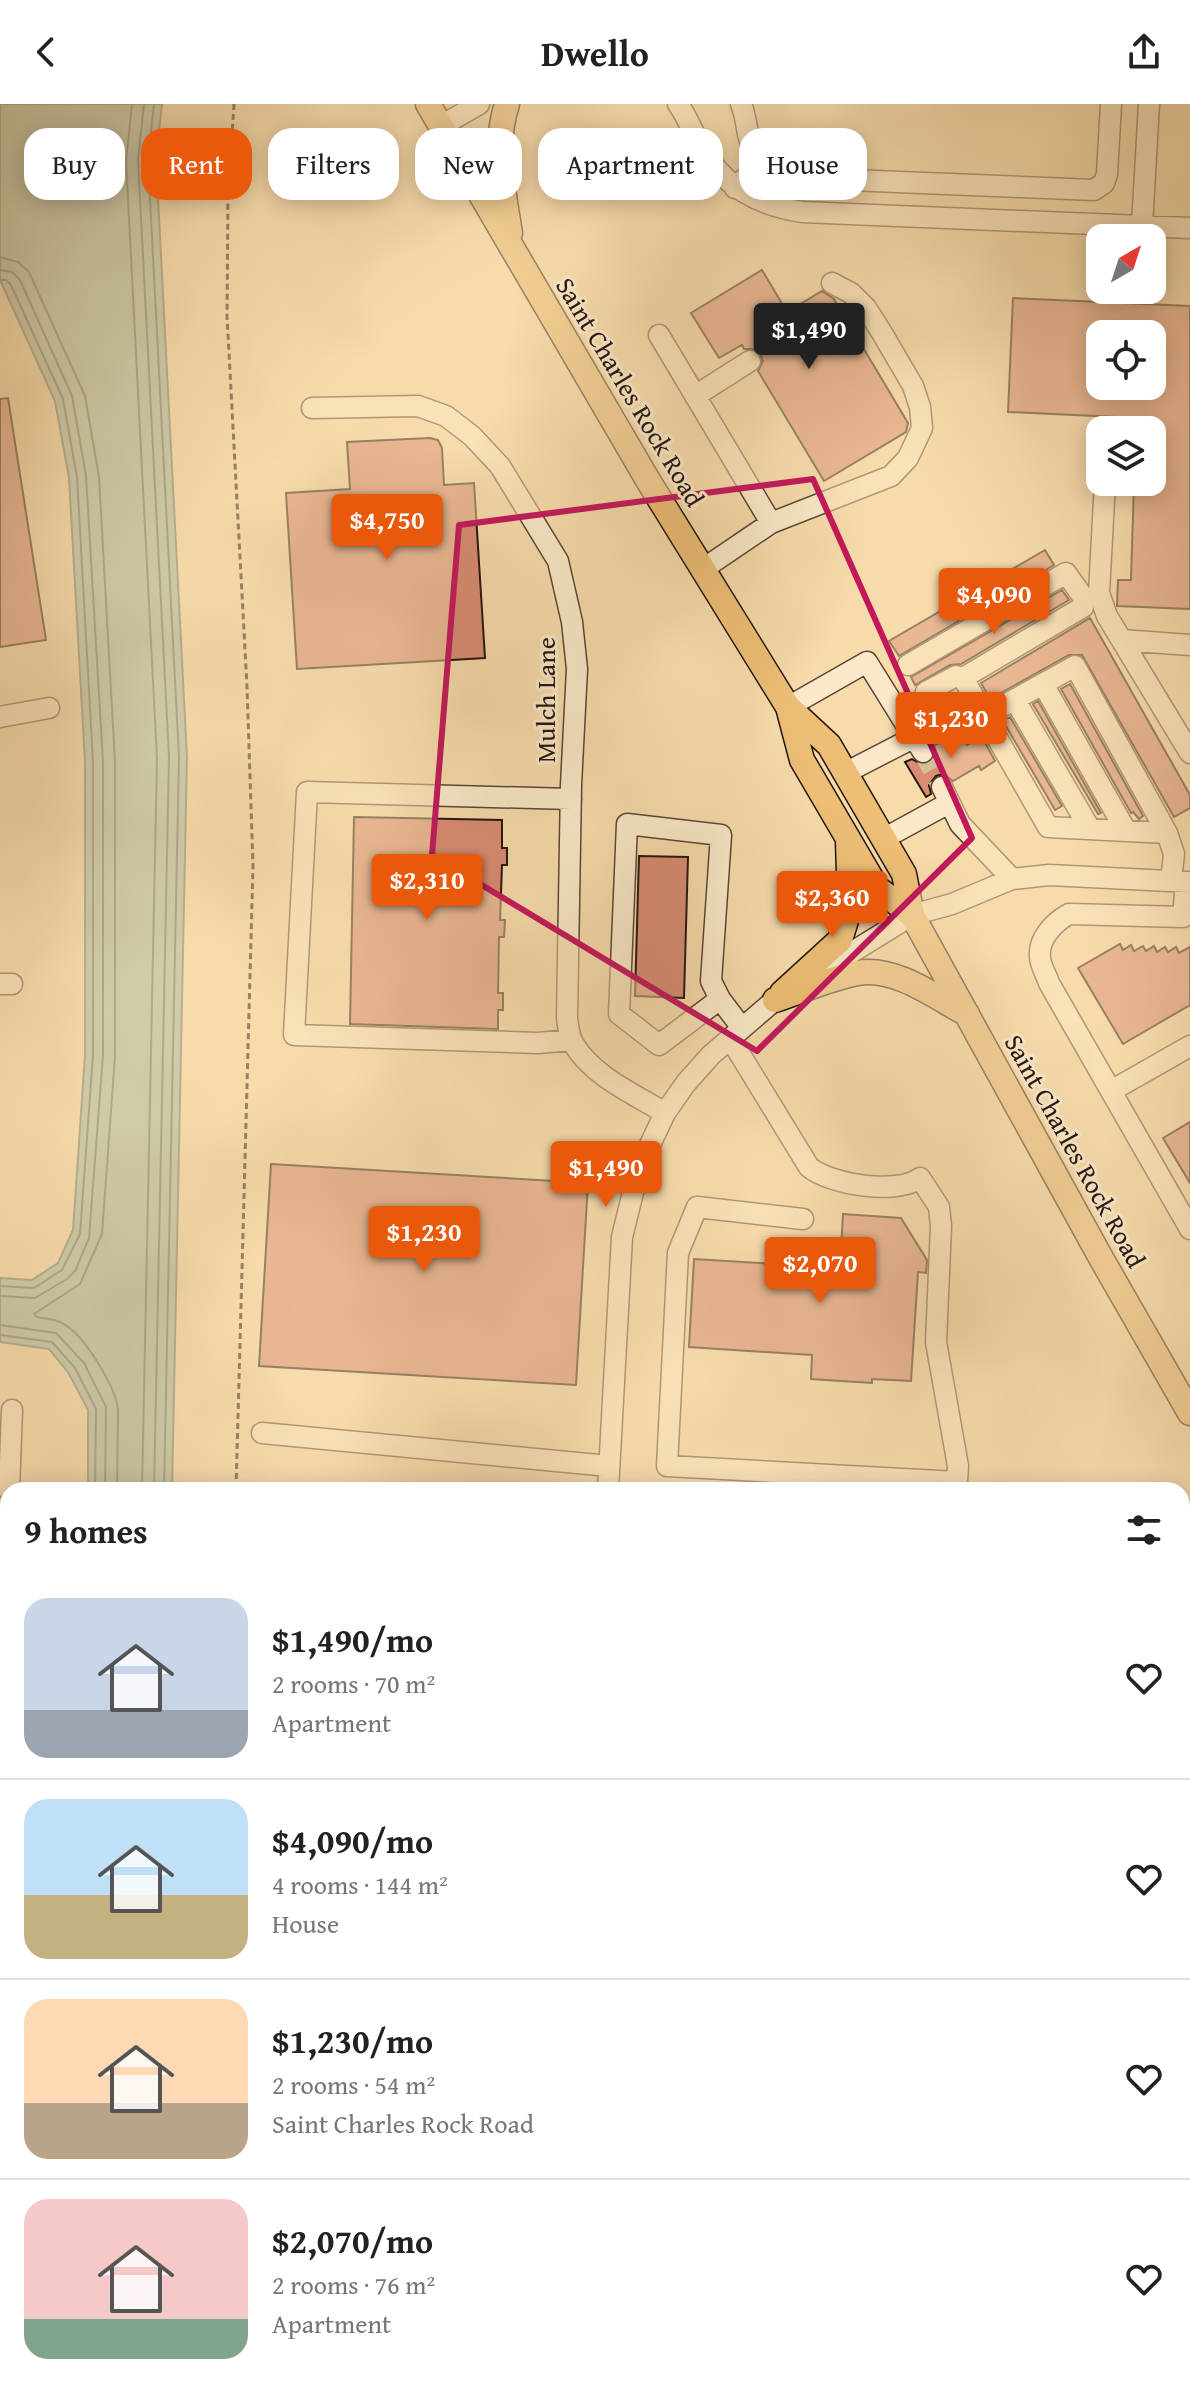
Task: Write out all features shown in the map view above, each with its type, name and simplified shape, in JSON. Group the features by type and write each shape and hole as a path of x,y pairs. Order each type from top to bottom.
{"main road":[{"name":"Saint Charles Rock Road","path":"428,104 788,707 829,745 904,874 912,915 1190,1413"},
{"path":"507,104 499,130 498,154 512,248"},
{"name":"Saint Charles Rock Road","path":"788,707 802,760 877,888 912,915"},
{"path":"775,1000 840,940 850,907 848,839"},
{"path":"775,1000 860,973 875,973 905,982 968,1015"}],"street":[{"path":"441,126 479,104"},
{"path":"678,104 715,170 735,188 767,204 802,212 1093,224"},
{"path":"741,104 748,128"},
{"path":"867,181 1094,190 1104,183 1107,174 1111,104"},
{"path":"1142,224 1149,104"},
{"path":"735,188 739,184"},
{"path":"1166,227 1190,228"},
{"path":"703,569 771,523 891,476 908,458 922,428 920,407 913,386 882,333 866,308 851,293 832,283"},
{"path":"659,335 771,523"},
{"path":"695,396 750,361"},
{"name":"Mulch Lane","path":"312,408 418,406 446,416 472,436 500,466 558,561 572,622 577,669 567,1018 571,1040"},
{"path":"1104,496 1099,593 1107,616 1190,753"},
{"path":"908,665 1066,573 1083,597 1083,607 963,678"},
{"path":"1122,640 1190,645"},
{"path":"788,707 867,662 918,745 845,773"},
{"path":"985,716 1075,666 1167,833 1182,882 1183,917 1069,914 1057,921 1046,936 1039,956 1049,983 1190,1229"},
{"path":"926,692 956,676 963,678 1048,827 1167,833"},
{"path":"1043,684 1126,831"},
{"path":"1015,700 1090,829"},
{"path":"0,717 49,708"},
{"path":"571,799 307,792 294,1035 538,1043 571,1040 583,1057 610,1079 665,1113"},
{"path":"883,839 945,795 960,824 1012,879"},
{"path":"720,999 659,1045 619,1014 627,824 721,835 711,981 809,1167 818,1175 834,1181 890,1187 911,1185 920,1178 939,1207 941,1226 936,1342 958,1466 957,1482 667,1466 678,1253 697,1207 803,1219"},
{"path":"608,1482 622,1237 639,1168 665,1113 686,1083 736,1033 775,1000 912,915 952,904 1012,879 1049,875 1182,882"},
{"path":"1111,1091 1190,1046"},
{"path":"9,1482 12,1410"},
{"path":"262,1433 609,1466"}],"path":[{"path":"234,104 228,199 227,316 247,687 253,866 236,1482"}],"highlighted area":[{"path":"813,479 972,838 757,1051 432,855 459,525"}],"water":[{"path":"0,104 162,104 159,128 141,128 141,200 158,200 187,757 172,1482 88,1482 88,1410 68,1372 49,1349 0,1342 0,1278 32,1280 58,1263 73,1230 85,1055 85,762 69,478 55,401 0,280"}],"building":[{"path":"762,270 787,312 822,291 834,299 908,423 906,432 824,481 758,371 763,361 760,353 755,349 744,349 742,345 719,358 691,313"},
{"path":"1013,298 1086,301 1086,304 1190,306 1190,609 1117,606 1118,580 1131,580 1134,496 1166,496 1166,416 1008,412"},
{"path":"8,398 46,640 0,647 0,399"},
{"path":"438,440 442,448 444,485 474,483 485,658 297,669 286,493 350,489 347,442"},
{"path":"1045,550 1054,565 899,656 889,641"},
{"path":"1062,590 1069,600 961,664 950,665 915,685 911,677"},
{"path":"1090,618 1190,795 1190,808 1174,817 1082,655 1069,655 990,699 981,683"},
{"path":"1070,684 1143,816 1139,819 1131,813 1061,689"},
{"path":"1038,701 1101,813 1098,814 1033,704"},
{"path":"1010,717 1062,806 1055,810 1003,721"},
{"path":"956,727 967,745 982,737 995,761 953,781 944,774 936,776 929,785 931,794 926,797 905,762 912,759 923,765 930,763 936,752 934,746 947,738 944,734"},
{"path":"354,817 502,820 502,848 507,848 507,865 502,865 500,920 505,920 504,937 499,937 498,993 503,993 503,1010 498,1010 498,1029 350,1024"},
{"path":"639,856 688,857 684,998 635,996"},
{"path":"1120,944 1123,950 1131,945 1134,951 1143,946 1146,951 1154,946 1157,952 1165,947 1168,952 1176,947 1179,953 1190,947 1190,1005 1123,1044 1078,968"},
{"path":"1190,1122 1190,1183 1163,1138"},
{"path":"271,1164 588,1183 576,1385 259,1366"},
{"path":"843,1214 901,1218 927,1260 926,1273 918,1272 911,1381 872,1379 872,1383 811,1379 812,1355 689,1347 694,1259 840,1268"}],"tunnel":[{"path":"923,752 942,787"}]}
